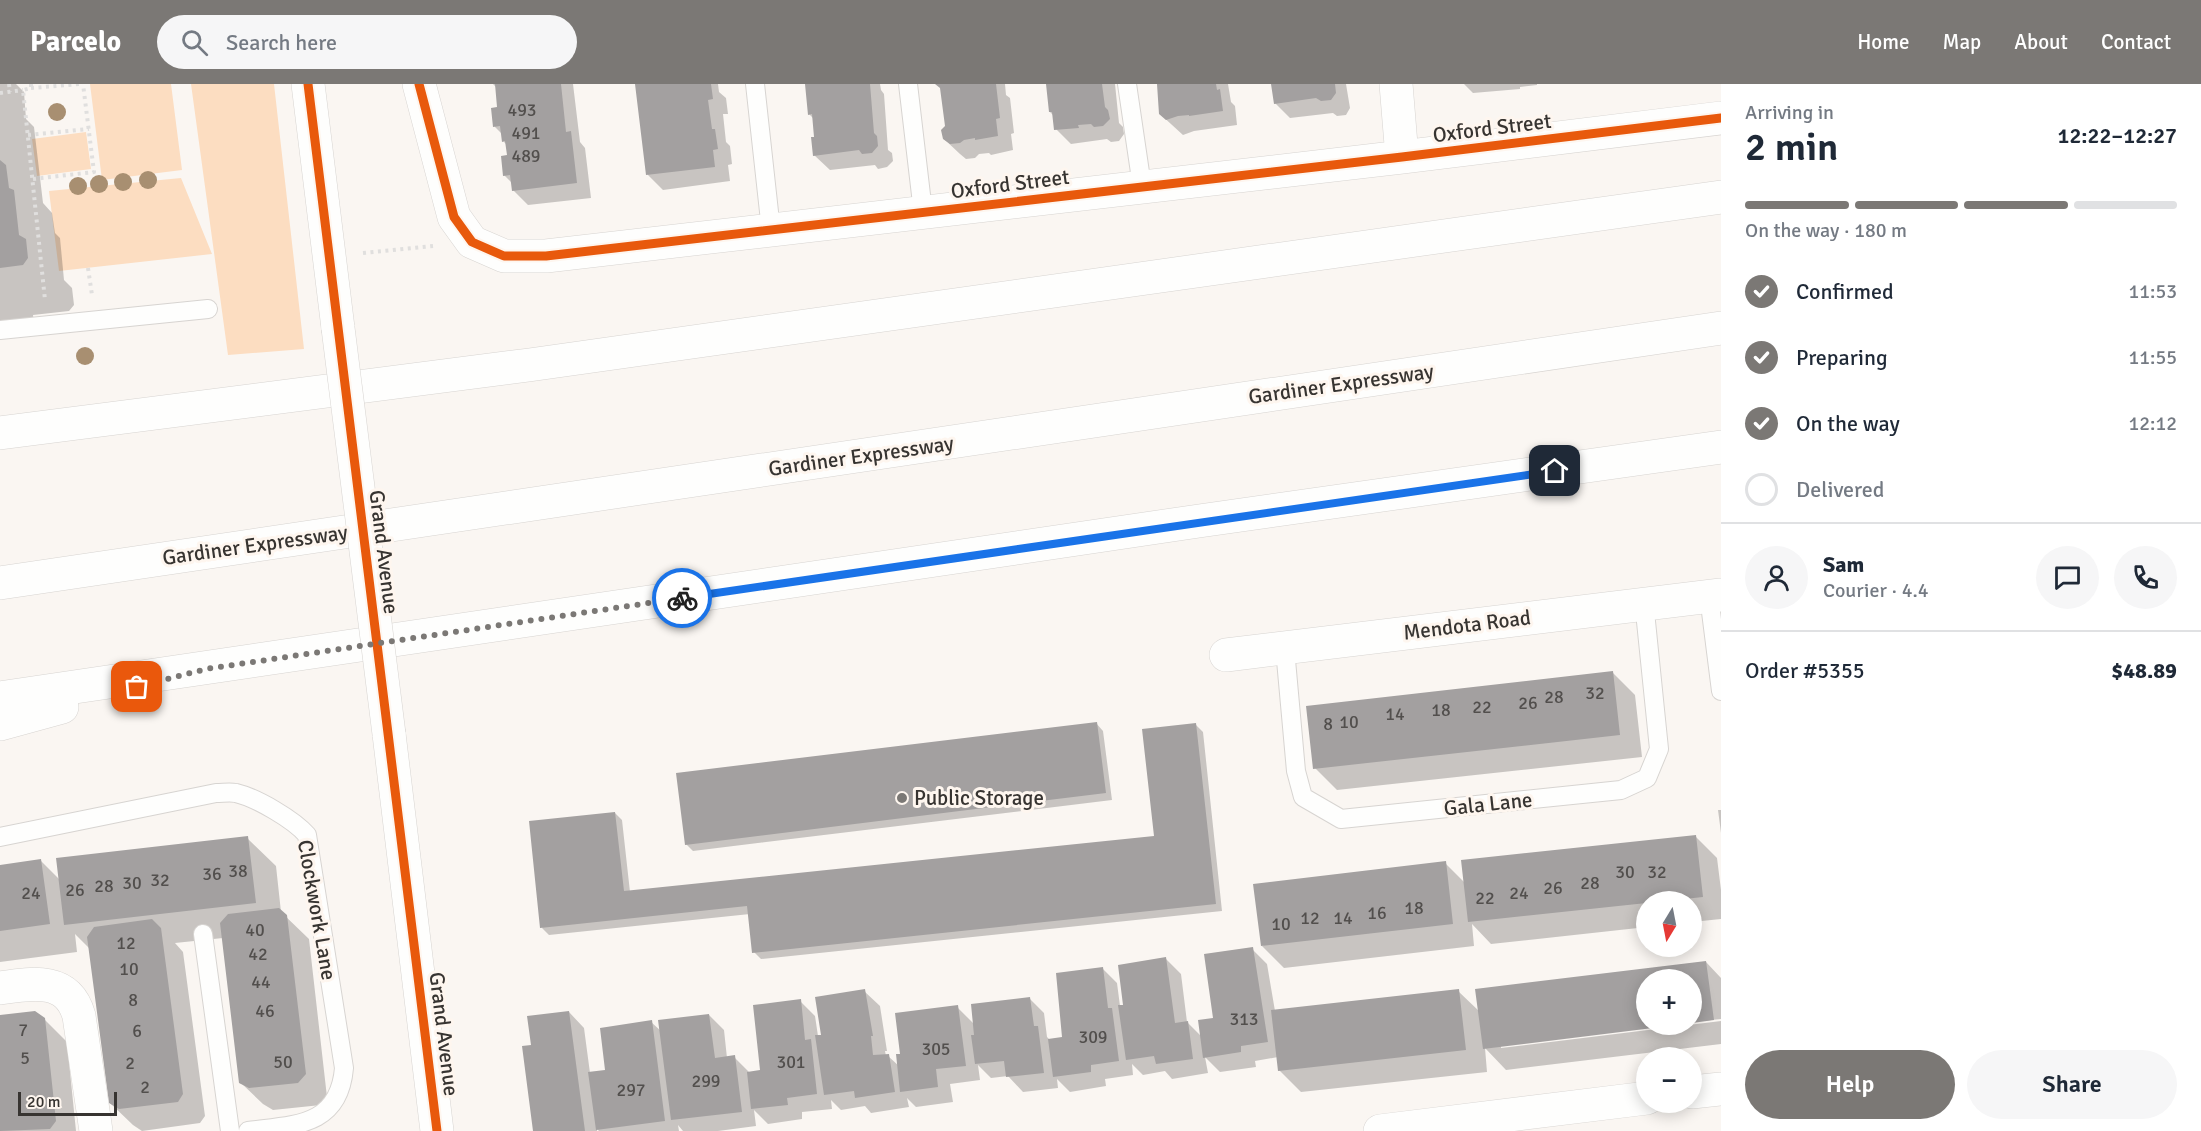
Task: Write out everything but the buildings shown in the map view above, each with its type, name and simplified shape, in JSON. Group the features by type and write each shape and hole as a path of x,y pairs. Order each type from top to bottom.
{"main road":[{"name":"Grand Avenue","path":"308,84 437,1131"},
{"path":"419,84 454,217 472,242"},
{"path":"1396,84 1402,157"},
{"name":"Oxford Street","path":"472,242 504,256 546,256 1721,118"},
{"path":"0,433 517,366 1721,197"},
{"name":"Gardiner Expressway","path":"0,583 1721,328"},
{"path":"0,698 1187,523 1721,447"},
{"name":"Mendota Road","path":"1226,655 1715,595"},
{"path":"0,724 206,669"},
{"path":"0,987 50,985 64,992 75,1003 79,1016 96,1131"},
{"path":"1702,1091 1721,1089"},
{"path":"1380,1131 1511,1123 1636,1100"}],"lane":[{"path":"755,84 771,230"},
{"path":"909,84 923,212"},
{"path":"1127,84 1142,186"},
{"path":"0,330 208,309"},
{"name":"Mendota Road","path":"1715,595 1721,691"},
{"name":"Gala Lane","path":"1285,649 1296,771 1303,797 1341,819 1621,790 1647,778 1659,749 1644,602"},
{"name":"Clockwork Lane","path":"0,837 216,793 235,793 299,826 307,836 344,1068 343,1079 333,1104 320,1116 306,1123 248,1131"},
{"path":"203,934 230,1131"}],"path":[{"path":"9,84 10,92"},
{"path":"0,93 23,90 31,86 82,84 94,172 33,179"},
{"path":"23,90 48,325"},
{"path":"28,135 88,129"},
{"path":"359,254 472,242"}],"shaded area":[{"path":"90,84 171,84 182,170 102,180"},
{"path":"191,84 274,84 304,349 228,355"},
{"path":"86,132 91,169 37,176 32,139"},
{"path":"181,178 212,254 59,271 49,191"}],"cycle path":[{"path":"308,84 437,1131"},
{"path":"419,84 454,217 472,242 504,256 546,256 1721,118"}],"way so far":[{"path":"137,687 206,669 682,598"}],"place":[{"name":"Public Storage","path":"902,798"}],"route":[{"path":"682,598 1555,471"}]}
